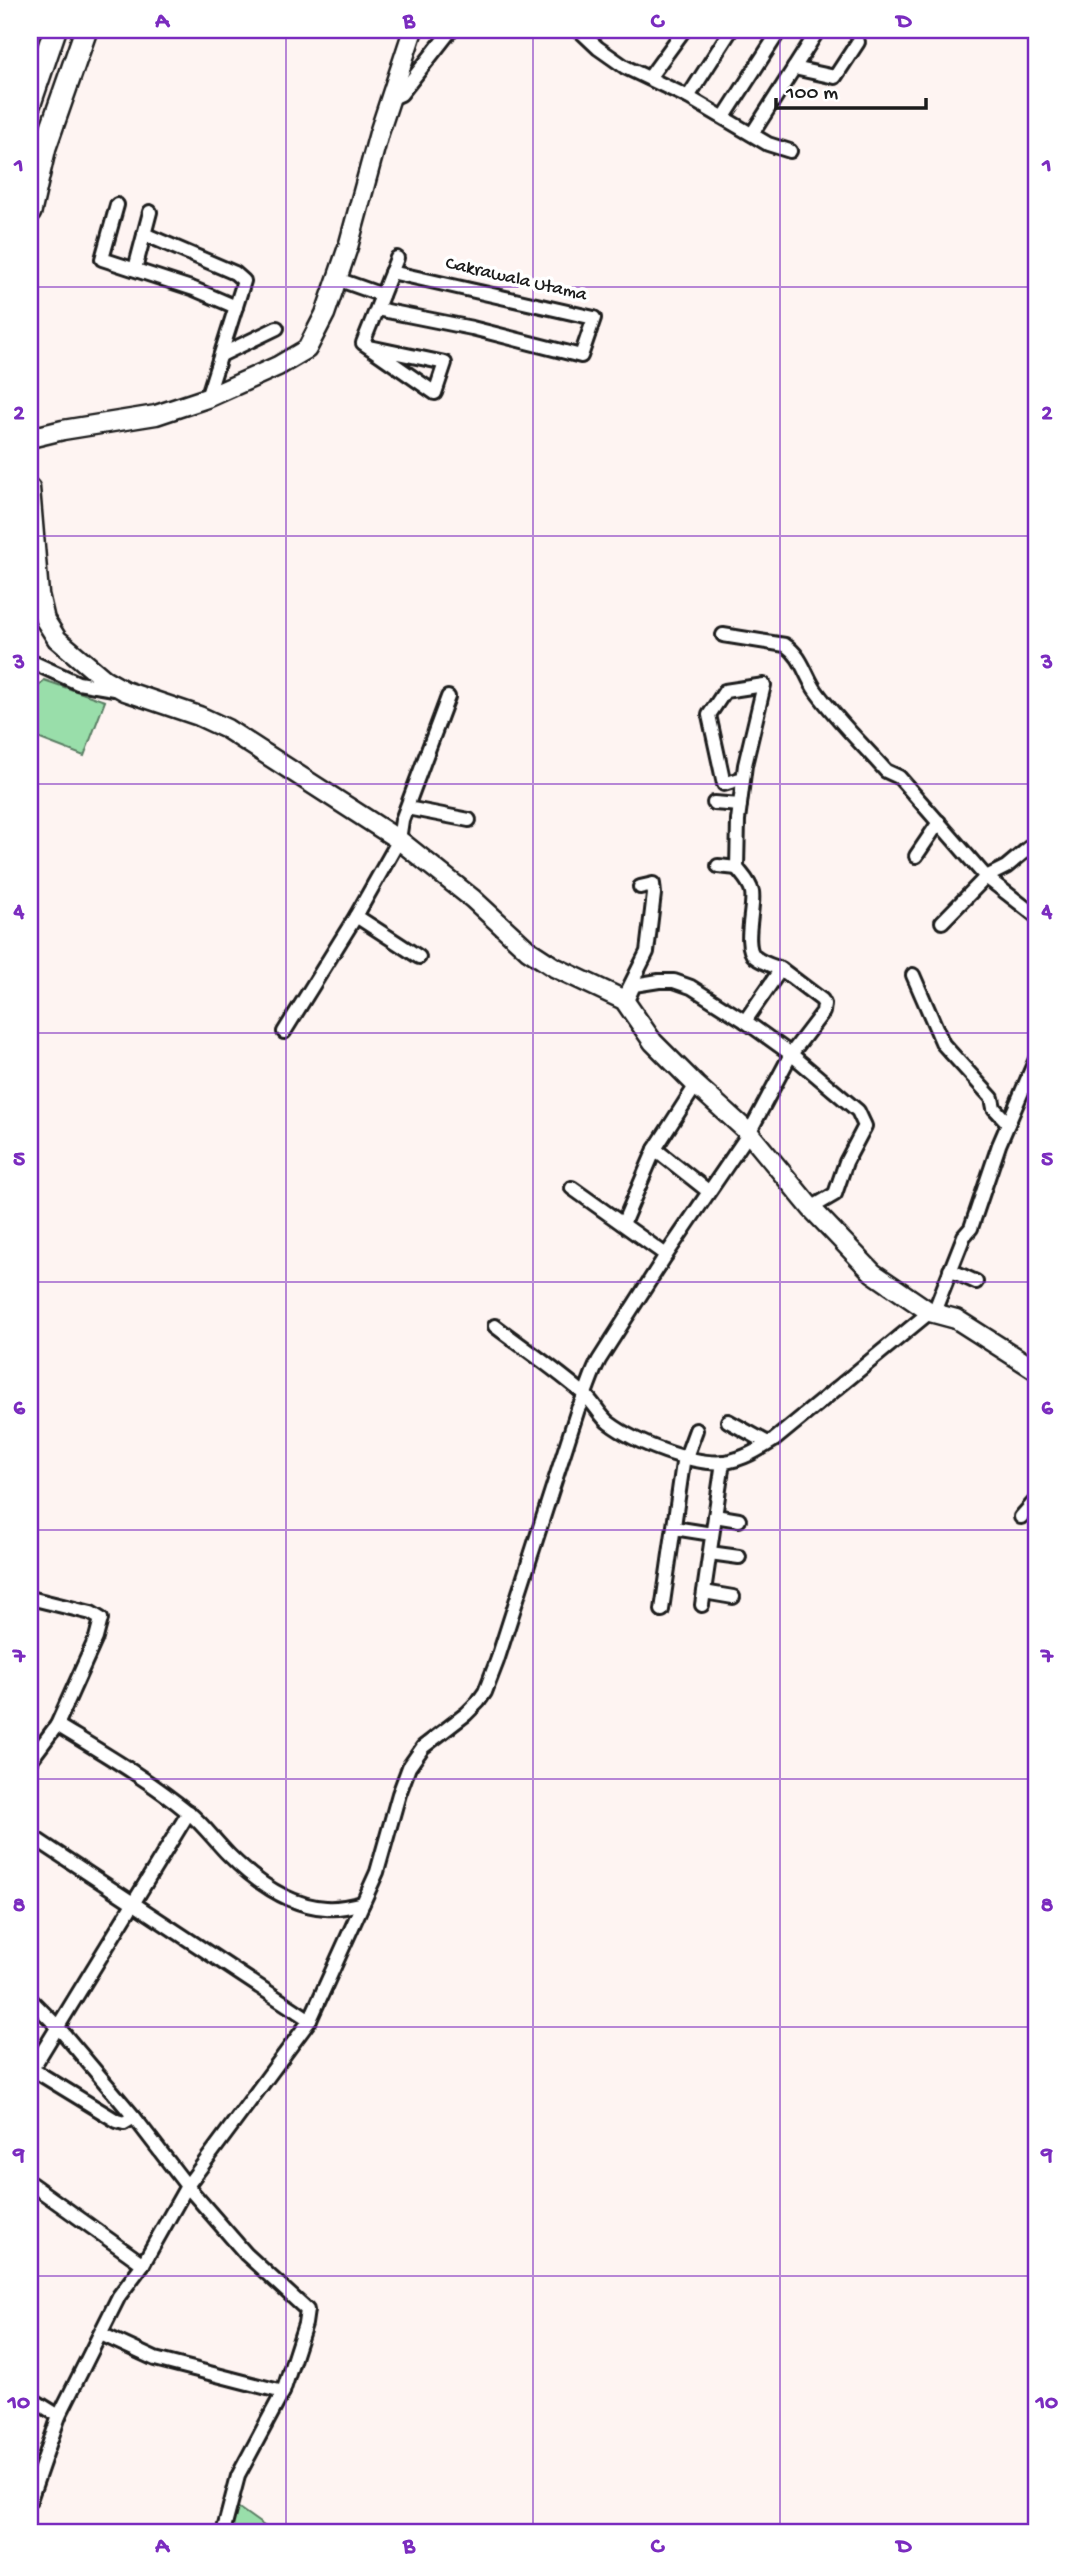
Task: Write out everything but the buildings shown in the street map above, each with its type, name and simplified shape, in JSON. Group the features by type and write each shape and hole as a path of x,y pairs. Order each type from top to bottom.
{"highway":[{"path":"30,103 55,30"},
{"path":"30,212 45,148 86,30"}],"street":[{"path":"30,438 156,415 207,398 278,366 307,349 321,324 337,279 413,30"},
{"path":"390,99 401,94 451,30"},
{"path":"579,30 598,48 625,67 688,97 768,144 790,151"},
{"path":"649,78 684,30"},
{"path":"688,97 731,30"},
{"path":"724,117 780,30"},
{"path":"752,134 817,32"},
{"path":"794,68 835,77 858,42"},
{"path":"117,205 102,260 194,289 236,307"},
{"path":"135,270 150,212"},
{"path":"144,234 244,281 207,398"},
{"path":"369,347 445,363 435,393 363,343 397,258"},
{"name":"Cakrawala Utama","path":"377,309 495,334 581,356 594,318 391,272"},
{"path":"337,279 382,295"},
{"path":"221,355 277,328"},
{"path":"30,488 39,594 51,632 64,645 104,680 125,691 199,716 227,729 399,840 473,899 528,950 554,967 625,1001 653,1042 696,1086 749,1133 811,1208 873,1273 930,1312 956,1319 1036,1370"},
{"path":"723,635 785,645 798,655 808,678 823,699 886,771 899,777 986,877 1036,916"},
{"path":"30,660 78,683 125,691"},
{"path":"30,2500 59,2416 119,2296 143,2264 187,2186 310,2020 386,1847 399,1794 410,1767 424,1747 472,1708 489,1682 578,1409 586,1395 589,1377 666,1255 749,1133 791,1054 822,1012 822,1000 781,970 754,957 751,952 749,935 752,892 747,880 737,868 740,805 743,778 764,685 725,691 709,715 724,784 743,778"},
{"path":"284,1032 356,916 399,840 402,820 448,697"},
{"path":"714,803 740,805"},
{"path":"407,808 469,820"},
{"path":"916,856 939,822"},
{"path":"942,922 986,877 1006,867 1036,842"},
{"path":"718,866 737,868"},
{"path":"625,1001 647,952 654,888 653,884 640,887"},
{"path":"356,916 419,957"},
{"path":"745,1021 781,970"},
{"path":"913,975 943,1044 992,1098 994,1108 1008,1123"},
{"path":"625,1001 634,985 674,981 691,987 791,1054 858,1111 865,1122 860,1138 846,1162 835,1194 811,1208"},
{"path":"495,1326 586,1395 607,1421 621,1431 685,1457 723,1462 751,1454 936,1307 964,1236 971,1228 1008,1123 1036,1059"},
{"path":"623,1224 655,1149 696,1086"},
{"path":"655,1149 708,1191"},
{"path":"572,1188 666,1255"},
{"path":"950,1270 976,1282"},
{"path":"728,1421 768,1443"},
{"path":"662,1610 685,1457 696,1430"},
{"path":"723,1462 703,1599 733,1597"},
{"path":"1021,1517 1036,1500"},
{"path":"715,1516 739,1520"},
{"path":"674,1528 712,1534"},
{"path":"710,1553 739,1557"},
{"path":"30,1598 91,1612 101,1619 96,1638 57,1725 30,1760"},
{"path":"57,1725 105,1754 189,1812 230,1856 273,1890 319,1907 342,1908 363,1903"},
{"path":"134,2117 124,2123 117,2121 32,2069 189,1812"},
{"path":"30,1835 310,2020"},
{"path":"30,1999 134,2117 187,2186 246,2254 307,2310 283,2392 238,2476 223,2533"},
{"path":"30,2183 143,2264"},
{"path":"100,2334 166,2363 283,2392"},
{"path":"30,2398 59,2416"}],"green space":[{"path":"44,680 105,701 84,756 30,735 30,696"},
{"path":"236,2506 274,2533 227,2533"}]}
